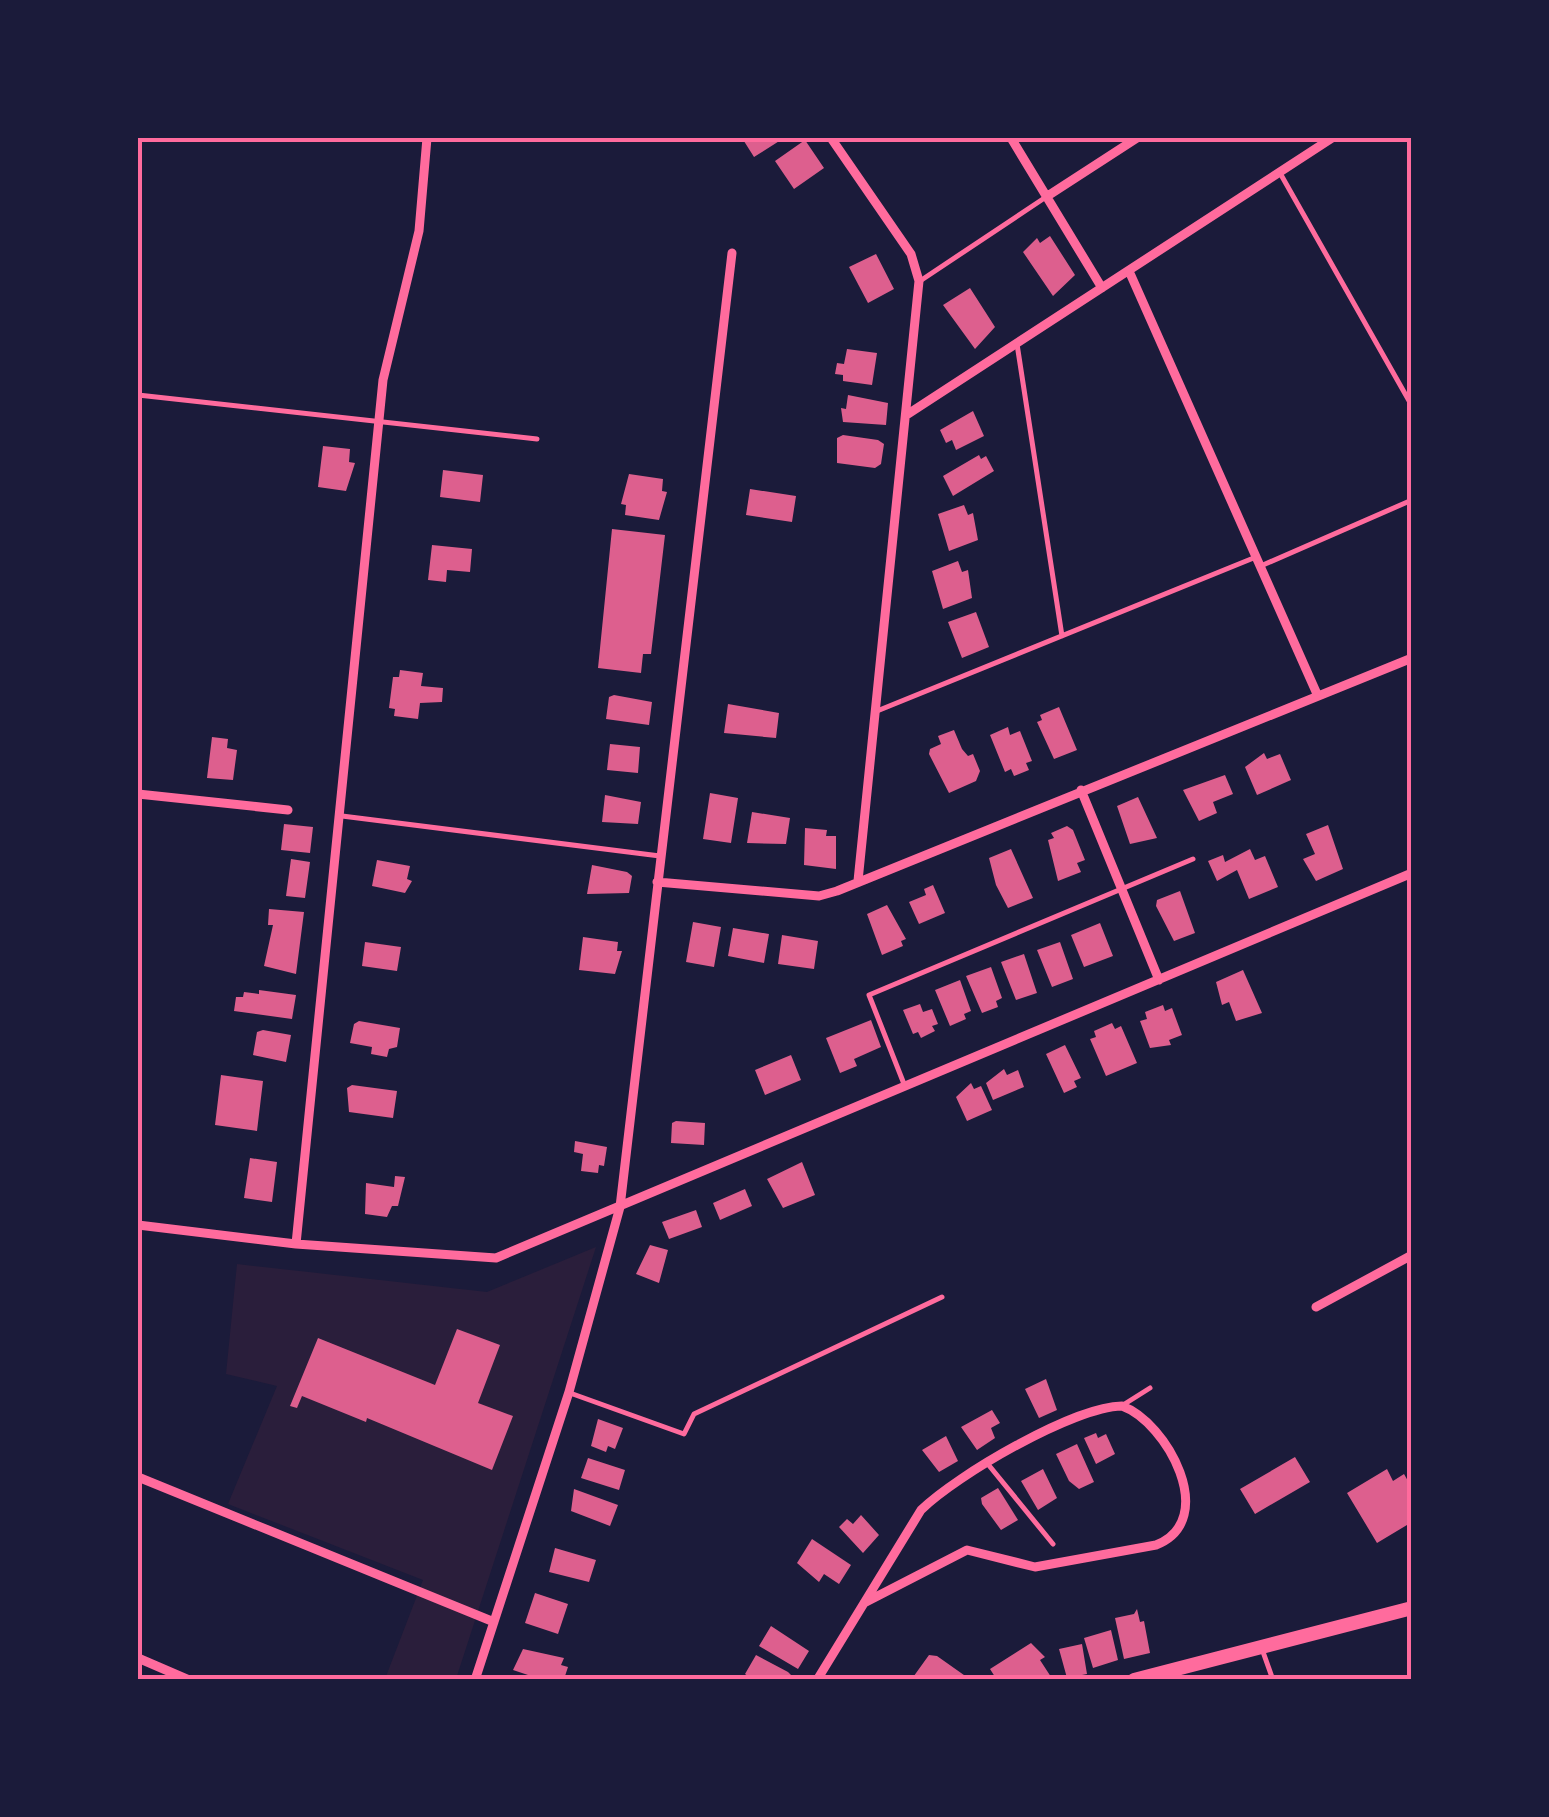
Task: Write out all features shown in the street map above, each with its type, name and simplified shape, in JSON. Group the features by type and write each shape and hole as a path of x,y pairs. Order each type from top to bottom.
{"main road":[{"path":"1134,1680 1412,1608"}],"street":[{"path":"296,1244 379,419 389,348 419,231 427,138"},
{"path":"831,138 911,254 919,281 858,881"},
{"path":"1011,138 1102,288"},
{"path":"1046,196 1137,138"},
{"path":"908,414 1332,138"},
{"path":"475,1680 569,1392 620,1208 732,253"},
{"path":"1129,271 1318,694"},
{"path":"657,882 819,896 1412,658"},
{"path":"1080,790 1160,980"},
{"path":"138,794 288,810"},
{"path":"138,1225 296,1244 496,1258 1412,873"},
{"path":"1316,1308 1412,1255"},
{"path":"817,1680 922,1510 939,1493 988,1462 1082,1415 1122,1406 1153,1422 1187,1493 1187,1509 1167,1540 1035,1567 967,1550 864,1604"},
{"path":"138,1477 494,1622"},
{"path":"138,1658 189,1680"}],"lane":[{"path":"1280,173 1412,406"},
{"path":"919,281 1046,196"},
{"path":"1016,344 1062,636"},
{"path":"138,395 537,438"},
{"path":"877,711 1412,500"},
{"path":"342,816 660,856"},
{"path":"904,1086 869,995 1193,860"},
{"path":"569,1392 684,1434 694,1414 942,1297"},
{"path":"1122,1406 1150,1388"},
{"path":"988,1462 1053,1544"},
{"path":"1260,1645 1273,1680"}],"shaded area":[{"path":"596,1247 456,1679 385,1679 423,1580 228,1504 277,1386 226,1374 237,1264 487,1292"}],"building":[{"path":"742,138 784,138 754,157"},
{"path":"805,140 824,168 794,189 775,161"},
{"path":"1050,236 1075,275 1053,296 1023,252 1037,238 1040,243"},
{"path":"876,254 894,289 868,303 849,267"},
{"path":"970,288 995,327 975,349 943,305"},
{"path":"847,349 877,353 872,385 843,381 843,375 835,374 837,363 844,364"},
{"path":"848,395 888,403 886,425 843,422 841,408 846,409"},
{"path":"973,411 984,436 956,450 952,440 946,443 940,430"},
{"path":"843,435 884,444 881,464 875,468 837,463 837,438"},
{"path":"323,446 350,449 349,462 355,463 346,491 318,487"},
{"path":"979,455 981,459 986,456 994,471 953,496 943,476"},
{"path":"443,470 483,475 480,502 440,497"},
{"path":"629,474 663,479 662,491 667,492 659,520 625,515 626,505 621,504"},
{"path":"750,489 796,496 792,522 746,515"},
{"path":"964,505 968,515 973,513 978,540 949,551 938,514"},
{"path":"612,529 665,535 651,654 643,654 641,673 598,668"},
{"path":"432,545 472,549 470,572 447,570 446,582 428,580"},
{"path":"958,561 962,572 968,570 972,598 943,609 932,571"},
{"path":"976,612 989,647 962,658 948,622"},
{"path":"400,670 423,673 421,686 443,688 442,702 420,703 418,719 394,716 395,709 389,708 393,677 399,677"},
{"path":"609,697 652,702 649,725 606,719"},
{"path":"728,704 779,713 776,738 724,733"},
{"path":"1059,707 1077,750 1054,759 1037,722 1042,720 1040,715"},
{"path":"1008,727 1010,735 1020,731 1032,761 1026,763 1029,770 1014,776 1011,769 1005,772 990,735"},
{"path":"954,730 962,749 968,756 973,754 980,771 976,781 949,793 929,754 930,749 941,744 938,736"},
{"path":"212,737 228,739 227,748 237,750 233,780 207,778"},
{"path":"610,744 640,747 638,773 607,770"},
{"path":"1264,753 1267,759 1280,754 1291,780 1257,795 1245,767"},
{"path":"1225,775 1233,794 1213,802 1217,813 1199,821 1183,790"},
{"path":"710,793 738,798 731,843 703,839"},
{"path":"605,795 641,802 638,824 602,822"},
{"path":"1138,797 1157,838 1130,844 1117,806"},
{"path":"752,812 790,818 786,844 747,843"},
{"path":"284,824 313,827 310,853 281,850"},
{"path":"1328,825 1343,869 1316,881 1303,859 1315,854 1306,834"},
{"path":"1067,826 1073,830 1085,860 1077,863 1081,872 1058,881 1048,840 1054,838 1051,833"},
{"path":"805,828 827,830 826,836 836,836 836,869 804,865"},
{"path":"1011,849 1033,898 1008,908 996,885 989,858"},
{"path":"1250,849 1255,860 1265,856 1278,887 1249,899 1237,870 1217,881 1208,861 1223,855 1225,862"},
{"path":"291,859 310,862 305,898 286,896"},
{"path":"377,860 410,866 407,879 412,881 405,893 372,886"},
{"path":"592,865 627,872 632,876 629,893 587,894"},
{"path":"933,885 945,913 919,924 909,902 926,895 924,889"},
{"path":"1180,891 1195,933 1174,941 1156,906 1157,900"},
{"path":"887,905 906,939 901,941 903,946 882,955 867,914"},
{"path":"269,909 304,912 296,974 264,966 273,925 268,925"},
{"path":"693,922 721,927 714,967 686,962"},
{"path":"1100,923 1113,956 1084,967 1071,935"},
{"path":"733,928 769,934 764,963 728,956"},
{"path":"782,935 818,941 814,969 778,964"},
{"path":"583,937 618,942 617,951 622,951 615,974 579,970"},
{"path":"365,942 401,947 397,971 362,966"},
{"path":"1060,942 1073,979 1052,987 1037,950"},
{"path":"1024,954 1037,993 1016,1000 1001,962"},
{"path":"991,967 1002,998 996,1001 998,1007 982,1013 966,976"},
{"path":"1243,970 1262,1013 1236,1021 1229,1002 1222,1005 1216,982"},
{"path":"960,980 971,1011 964,1014 966,1019 950,1026 935,990"},
{"path":"259,990 296,995 292,1019 234,1011 236,997 243,997 244,992 259,994"},
{"path":"920,1004 923,1012 932,1009 938,1024 932,1026 935,1031 921,1038 918,1032 913,1034 903,1010"},
{"path":"1163,1005 1165,1011 1172,1008 1182,1035 1169,1040 1171,1045 1150,1048 1140,1021 1147,1019 1145,1012"},
{"path":"871,1020 881,1047 854,1059 857,1066 840,1073 826,1038"},
{"path":"359,1021 400,1028 397,1047 389,1049 387,1057 371,1054 372,1047 350,1043 354,1024"},
{"path":"1112,1023 1115,1029 1121,1026 1137,1063 1106,1076 1090,1039 1096,1037 1094,1031"},
{"path":"257,1032 291,1035 286,1062 253,1055"},
{"path":"1065,1045 1081,1078 1074,1081 1077,1087 1064,1093 1046,1054"},
{"path":"791,1055 801,1080 765,1095 755,1070"},
{"path":"1004,1069 1007,1075 1018,1070 1024,1087 993,1100 986,1083"},
{"path":"221,1075 263,1081 257,1131 215,1125"},
{"path":"971,1083 974,1089 981,1086 992,1110 967,1121 956,1097"},
{"path":"352,1085 397,1091 393,1118 349,1112 347,1088"},
{"path":"672,1123 705,1123 704,1145 671,1143"},
{"path":"575,1141 607,1147 604,1166 599,1165 598,1173 581,1171 583,1154 574,1152"},
{"path":"250,1158 277,1162 272,1202 244,1198"},
{"path":"802,1162 815,1195 783,1208 767,1179"},
{"path":"395,1176 405,1177 398,1206 392,1206 387,1217 365,1214 366,1183 394,1187"},
{"path":"745,1189 752,1206 720,1220 713,1203"},
{"path":"696,1210 702,1227 669,1239 662,1222"},
{"path":"650,1245 668,1250 659,1283 636,1274"},
{"path":"457,1329 500,1345 478,1403 513,1416 492,1470 367,1418 366,1422 302,1396 297,1408 290,1406 318,1338 435,1385"},
{"path":"1046,1379 1057,1410 1039,1418 1025,1389"},
{"path":"992,1410 1000,1423 991,1428 995,1438 977,1450 961,1427"},
{"path":"598,1419 623,1428 615,1449 608,1446 606,1452 591,1446"},
{"path":"1096,1433 1098,1438 1106,1434 1115,1454 1096,1464 1084,1438"},
{"path":"946,1436 958,1461 939,1472 922,1450"},
{"path":"1077,1444 1094,1482 1079,1489 1069,1481 1056,1454"},
{"path":"1295,1457 1310,1482 1255,1514 1240,1489"},
{"path":"588,1458 625,1470 619,1490 581,1478"},
{"path":"1043,1469 1057,1498 1038,1510 1021,1481"},
{"path":"1387,1469 1393,1481 1404,1474 1412,1488 1412,1522 1377,1543 1347,1493"},
{"path":"998,1488 1018,1520 1001,1530 981,1498"},
{"path":"574,1489 618,1505 610,1526 571,1511"},
{"path":"861,1515 879,1535 863,1553 839,1527 847,1519 853,1524"},
{"path":"812,1539 851,1565 839,1584 824,1574 819,1582 797,1563"},
{"path":"555,1548 596,1560 589,1582 549,1572"},
{"path":"535,1593 568,1604 558,1634 525,1623"},
{"path":"1137,1609 1140,1622 1144,1621 1150,1653 1124,1659 1115,1618 1134,1614"},
{"path":"771,1626 809,1651 798,1669 759,1646"},
{"path":"1111,1630 1118,1660 1093,1668 1084,1638"},
{"path":"1031,1643 1045,1657 1040,1660 1053,1680 997,1680 990,1669"},
{"path":"1082,1644 1087,1674 1067,1678 1059,1649"},
{"path":"523,1649 564,1658 561,1665 568,1667 565,1676 543,1680 513,1670"},
{"path":"756,1655 796,1680 753,1680 745,1674"},
{"path":"929,1655 937,1656 971,1680 911,1680"}]}
